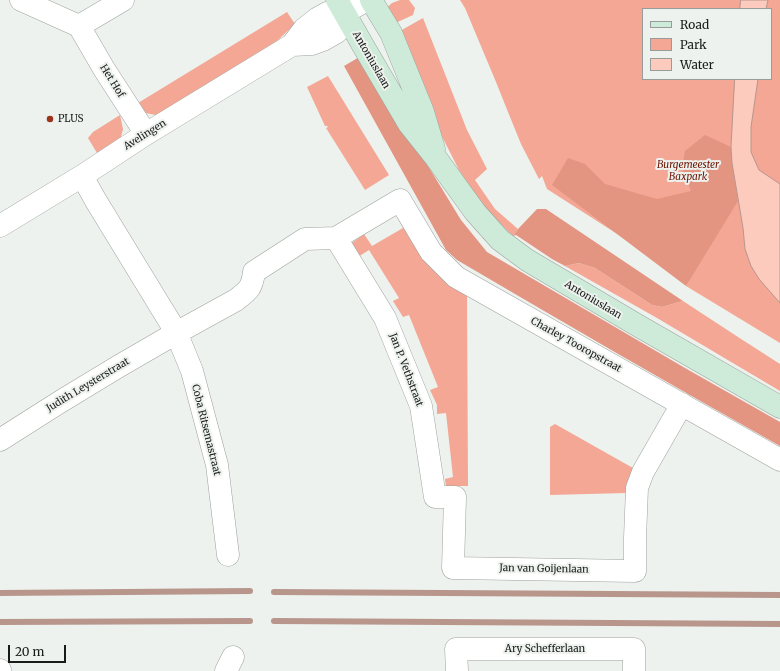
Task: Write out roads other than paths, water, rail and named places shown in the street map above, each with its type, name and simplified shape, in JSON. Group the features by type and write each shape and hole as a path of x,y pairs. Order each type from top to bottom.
{"main road":[{"name":"Antoniuslaan","path":"371,0 394,40 423,112 436,158"},
{"name":"Antoniuslaan","path":"341,6 409,124 436,158 475,212 500,240 527,260 780,407"}],"street":[{"path":"21,0 79,26 123,0"},
{"path":"341,6 367,0"},
{"name":"Avelingen","path":"0,226 82,176 146,134 292,46 304,30 318,18 341,6"},
{"name":"Het Hof","path":"79,26 104,69 146,134"},
{"name":"Coba Ritsemastraat","path":"82,176 176,332 192,371 216,465 228,555"},
{"name":"Charley Tooropstraat","path":"336,238 400,200 431,252 456,277 780,460"},
{"path":"176,332 236,300 245,293 252,284 254,272 305,239 336,238"},
{"name":"Jan P. Vethstraat","path":"336,238 386,318 421,406 435,497 455,497 454,568"},
{"name":"Judith Leysterstraat","path":"0,440 68,396 176,332"},
{"name":"Jan van Goijenlaan","path":"454,568 636,571 635,538 637,488 643,472 682,404"},
{"name":"Ary Schefferlaan","path":"457,671 456,649 634,649 634,671"}],"water":[{"path":"741,0 768,0 766,8 740,8"},
{"path":"735,80 758,80 751,127 751,152 759,170 780,184 780,303 759,279 751,266 745,249 731,147"}],"waterway":[{"path":"0,593 250,591"},
{"path":"274,592 780,595"},
{"path":"0,622 250,621"},
{"path":"274,621 780,624"}],"place":[{"name":"PLUS","path":"50,119"}],"park label":[{"name":"Burgemeester Baxpark","path":"688,170"}]}
